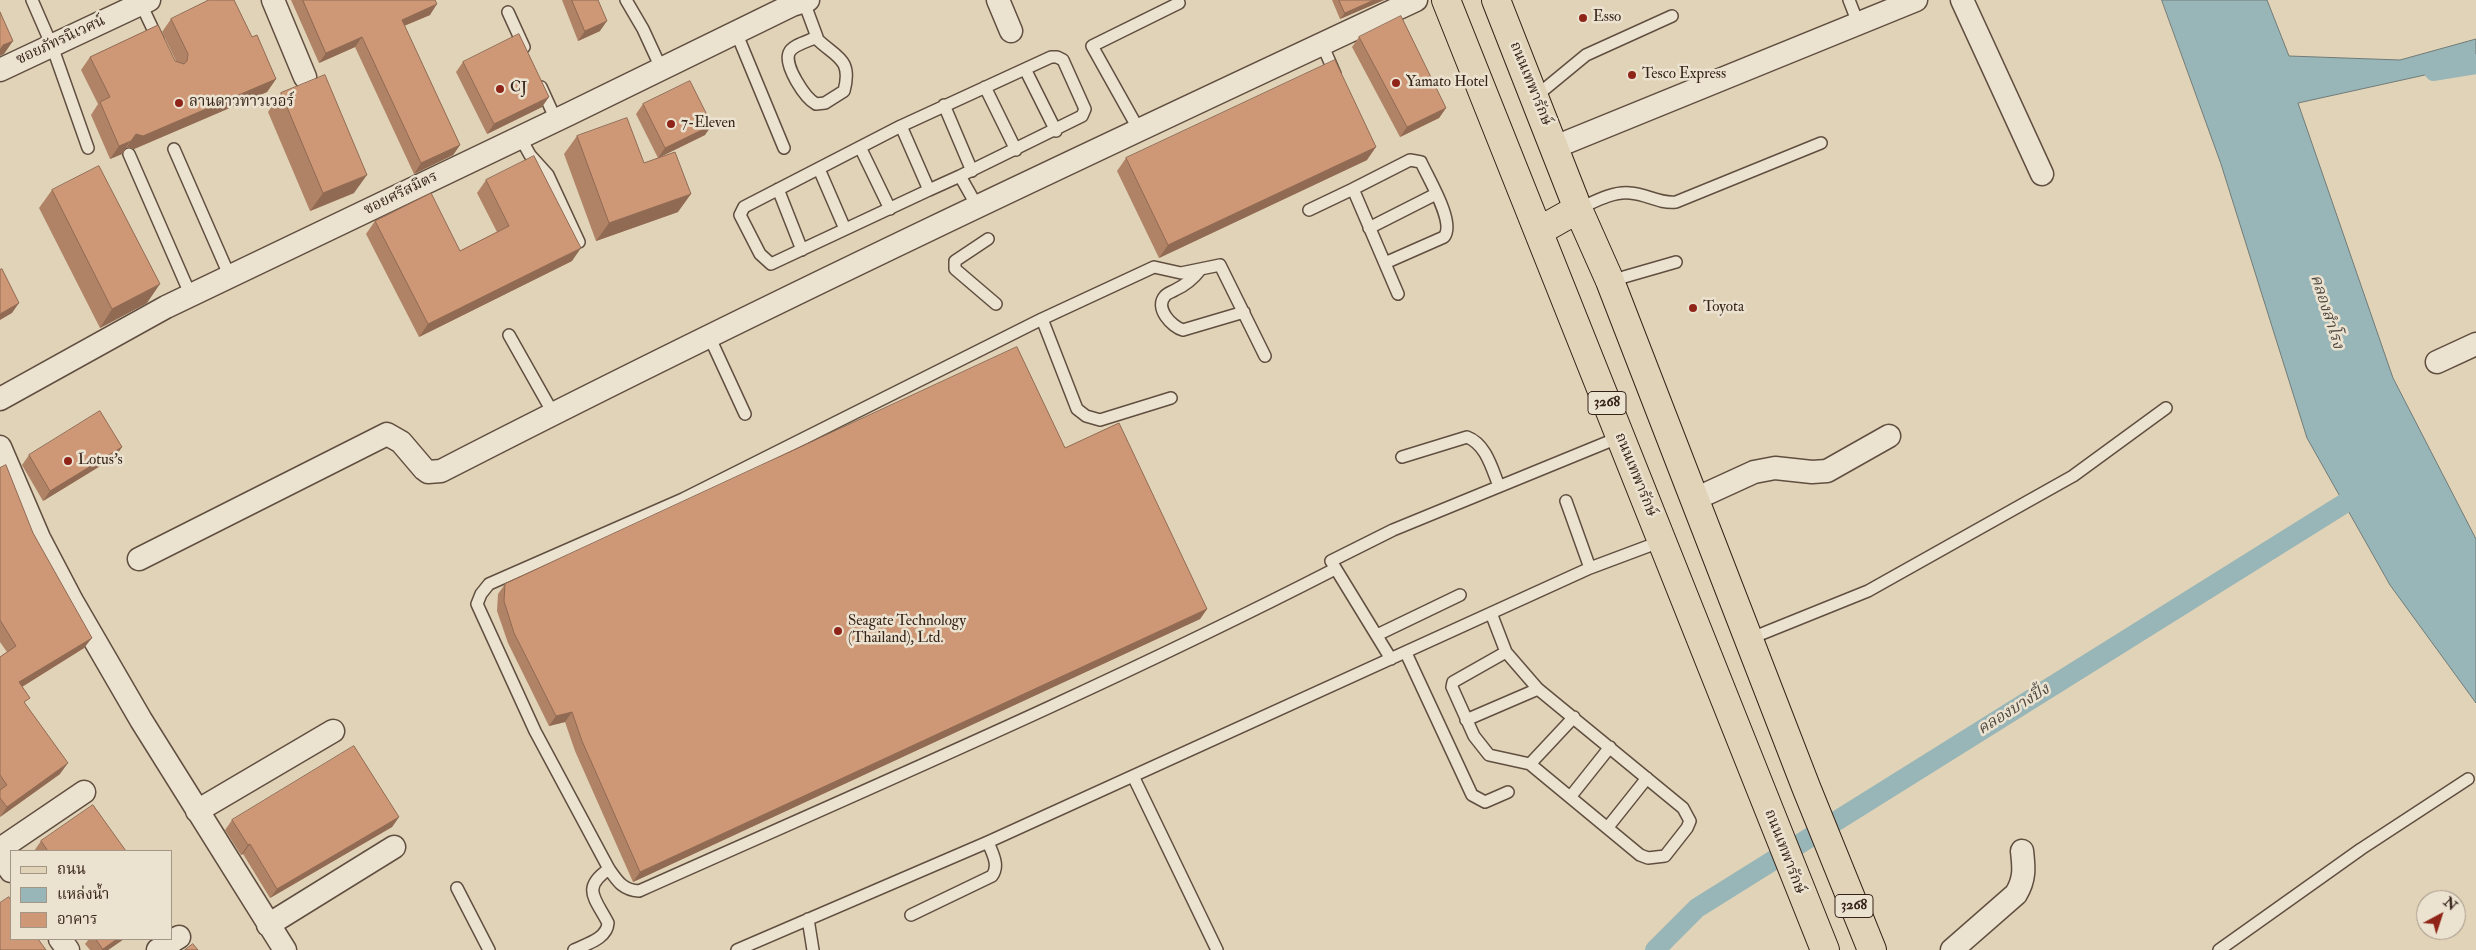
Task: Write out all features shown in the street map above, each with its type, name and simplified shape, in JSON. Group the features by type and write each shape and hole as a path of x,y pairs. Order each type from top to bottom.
{"main road":[{"name":"ถนนเทพารักษ์","path":"1446,0 1539,230 1796,882 1825,950"},
{"name":"ถนนเทพารักษ์","path":"1496,0 1578,209 1610,281 1806,787 1872,950"},
{"path":"1539,230 1578,209"}],"street":[{"path":"273,0 305,77"},
{"path":"998,0 1011,31"},
{"path":"139,559 387,434 401,442 428,472 440,471 553,413 976,206 1416,0"},
{"path":"1555,147 1858,23 1890,5 1916,0"},
{"path":"1962,0 2042,174"},
{"name":"ซอยศรีสมิตร","path":"0,399 166,307 556,120 792,4 803,1"},
{"name":"ซอยภัทรนิเวศน์","path":"0,70 145,2"},
{"path":"2437,362 2476,344"},
{"path":"1694,499 1754,472 1775,468 1812,472 1827,471 1889,436"},
{"path":"0,447 39,538 72,601 141,720 285,950"},
{"path":"197,810 333,731"},
{"path":"0,849 84,792"},
{"path":"268,925 394,847"},
{"path":"1952,950 2016,894 2024,877 2022,850"},
{"path":"0,856 10,870"},
{"path":"158,950 179,937"}],"lane":[{"path":"32,0 52,46 88,148"},
{"path":"626,0 643,29 660,68"},
{"path":"1849,0 1858,23"},
{"path":"803,1 820,42 836,52 846,72 844,91 825,103 816,104 799,88 789,60 789,53 792,48 817,37"},
{"path":"145,2 164,54"},
{"path":"1139,130 1092,46 1179,2"},
{"path":"508,12 528,57"},
{"path":"1535,97 1586,55 1672,16"},
{"path":"736,32 784,148"},
{"path":"1322,44 1341,87"},
{"path":"1051,57 1057,57 1063,60 1085,109 1082,116 1016,150 771,264 760,254 740,215 744,207 901,126 985,87 1051,57"},
{"path":"1025,69 1056,130"},
{"path":"536,75 556,120"},
{"path":"985,87 1016,150"},
{"path":"944,105 972,171"},
{"path":"901,126 929,190"},
{"path":"520,137 530,155 548,175 579,242"},
{"path":"1578,209 1614,195 1630,193 1656,201 1676,202 1821,143"},
{"path":"860,147 890,209"},
{"path":"174,149 230,277"},
{"path":"129,154 191,296"},
{"path":"1309,210 1410,160 1416,159 1421,162 1448,222 1448,232 1444,236 1385,263"},
{"path":"819,168 846,229"},
{"path":"960,176 976,206"},
{"path":"778,189 802,250"},
{"path":"1353,189 1398,294"},
{"path":"1369,228 1436,194"},
{"path":"988,239 955,261 954,265 955,270 996,304"},
{"path":"1610,281 1676,262"},
{"path":"1265,356 1220,266 1181,273 1154,267 1042,319 682,499 489,584 481,594 477,604 535,731 609,869 621,886 628,891 639,891 1012,724 1219,627 1335,570"},
{"path":"1200,270 1192,280 1165,295 1162,301 1163,312 1171,324 1183,330 1244,312"},
{"path":"1042,319 1077,409 1086,416 1100,420 1171,398"},
{"path":"509,335 553,413"},
{"path":"709,336 745,414"},
{"path":"1749,639 1868,591 2073,476 2166,408"},
{"path":"1402,457 1467,437 1474,440 1483,449 1499,486"},
{"path":"1391,659 1331,561 1393,530 1620,437"},
{"path":"1566,501 1590,568"},
{"path":"736,950 988,842 1590,568 1662,541"},
{"path":"1377,636 1460,595"},
{"path":"1491,613 1506,652 1538,689 1683,808 1690,821 1687,828 1665,856 1648,858 1640,855 1530,764 1489,756 1474,736 1452,686 1452,682 1506,652"},
{"path":"1406,653 1472,795 1485,802 1508,792"},
{"path":"1466,720 1538,689"},
{"path":"1530,764 1574,717"},
{"path":"1571,796 1610,747"},
{"path":"1133,776 1217,950"},
{"path":"1608,827 1648,778"},
{"path":"2219,950 2361,849 2468,779"},
{"path":"911,915 992,876 996,870 996,864 988,842"},
{"path":"574,950 601,936 608,928 608,923 593,893 592,885 596,877 609,869"},
{"path":"457,888 489,950"},
{"path":"808,919 813,950"}],"water":[{"name":"คลองสำโรง","path":"2162,0 2267,0 2289,56 2400,60 2476,39 2476,61 2461,67 2298,103 2393,378 2476,539 2476,703 2390,585 2307,438 2221,164"}],"building":[{"path":"209,0 234,0 252,37 257,35 276,79 143,136 136,134 131,141 119,146 100,102 110,97 90,57 158,25 175,61 184,64 187,61 188,54 171,19"},
{"path":"303,0 435,0 437,4 402,20 460,145 421,163 362,37 326,53"},
{"path":"572,0 598,0 607,21 585,31"},
{"path":"1339,0 1374,0 1345,13"},
{"path":"0,12 13,41 3,45 0,50"},
{"name":"Yamato Hotel","path":"1401,16 1446,108 1407,127 1359,37"},
{"name":"CJ","path":"519,34 549,97 494,124 463,62"},
{"path":"1335,60 1376,147 1168,245 1126,158"},
{"path":"325,75 367,175 323,193 281,93"},
{"name":"7-Eleven","path":"690,81 712,125 665,148 643,104"},
{"path":"627,118 644,163 675,152 691,194 609,223 577,136"},
{"path":"534,156 581,248 428,324 375,221 431,193 460,251 509,226 486,180"},
{"path":"99,166 160,284 112,309 52,190"},
{"path":"2,269 19,303 0,314 0,270"},
{"name":"Seagate Technology (Thailand), Ltd.","path":"1017,347 1065,448 1119,423 1207,609 640,872 582,741 572,712 556,716 514,633 504,601 505,584"},
{"name":"Lotus's","path":"100,411 122,447 50,491 29,455"},
{"path":"6,465 33,533 92,638 19,682 30,698 24,702 68,763 7,807 0,798 0,790 7,785 0,775 0,657 16,646 0,620 0,468"},
{"path":"354,746 399,817 277,889 250,844 248,845 232,820"},
{"path":"93,805 125,850 47,850 41,841"},
{"path":"9,897 10,898 10,940 39,940 46,950 0,950 0,903"},
{"path":"97,940 116,940 103,949"},
{"path":"193,944 198,950 185,950"}],"waterway":[{"path":"2434,71 2476,64"},
{"name":"คลองบางปิ้ง","path":"1655,950 1697,908 2366,490"}],"place":[{"name":"Esso","path":"1583,18"},
{"name":"Tesco Express","path":"1632,75"},
{"name":"Yamato Hotel","path":"1396,83"},
{"name":"CJ","path":"500,89"},
{"name":"ลานดาวทาวเวอร์","path":"179,103"},
{"name":"7-Eleven","path":"671,124"},
{"name":"Toyota","path":"1693,308"},
{"name":"Lotus's","path":"68,461"},
{"name":"Seagate Technology (Thailand), Ltd.","path":"838,631"}]}
